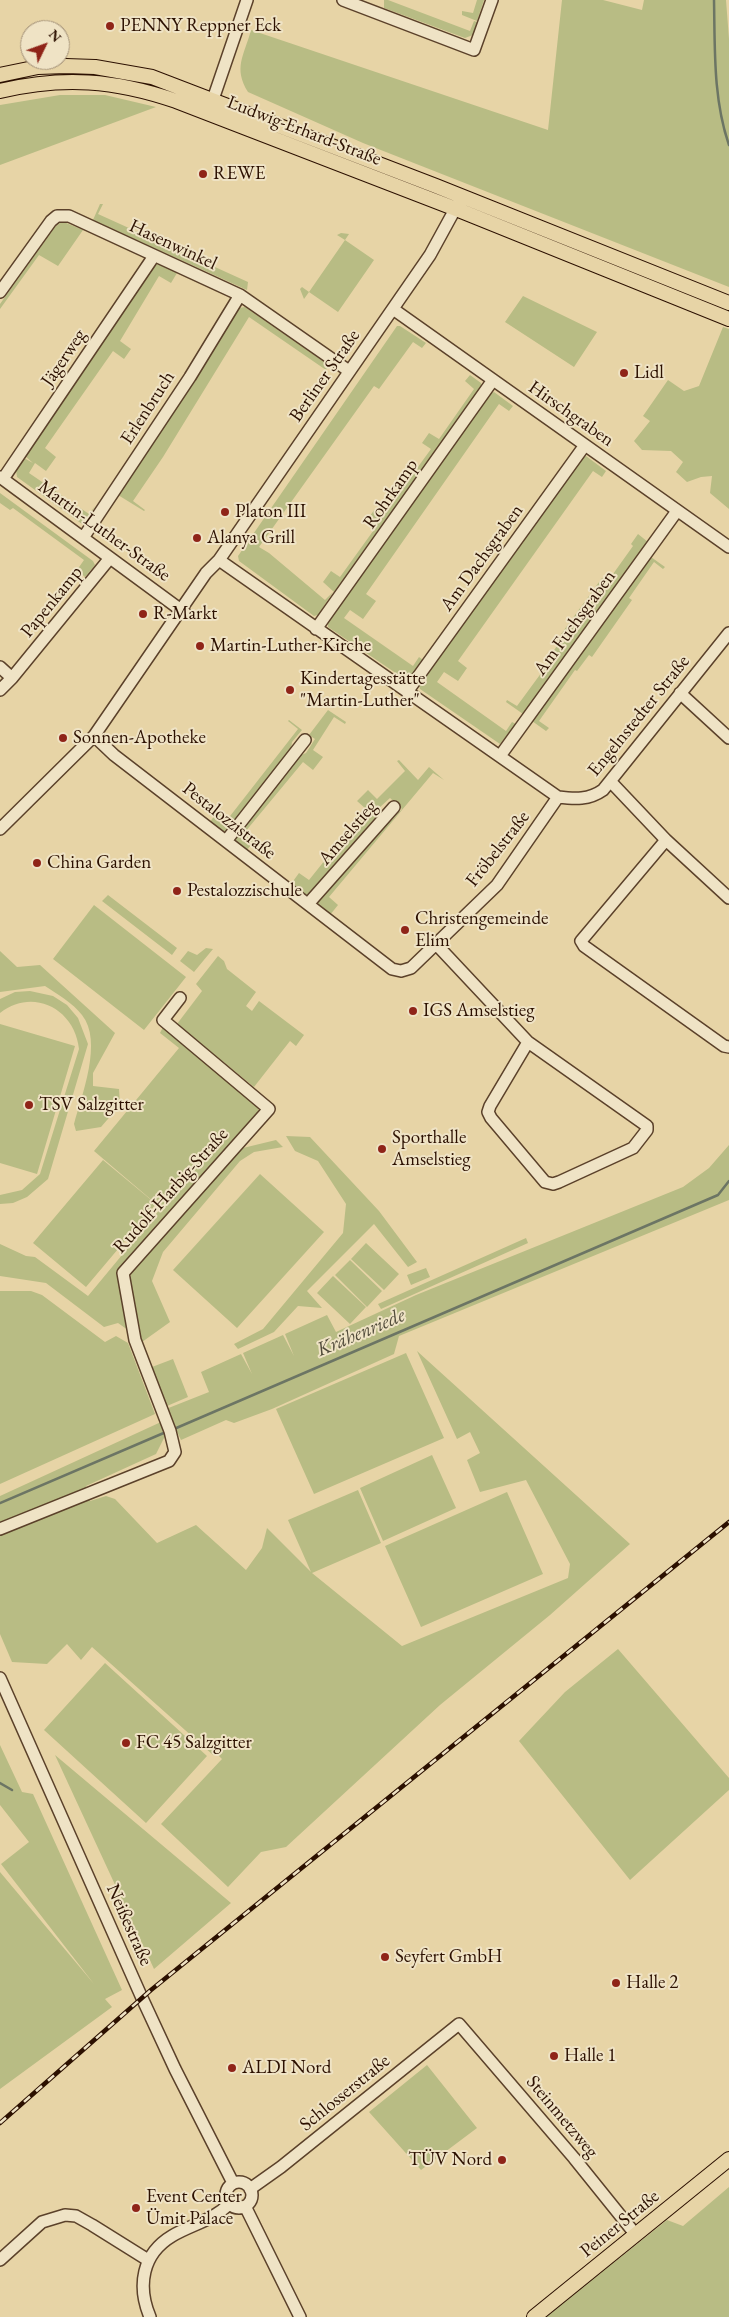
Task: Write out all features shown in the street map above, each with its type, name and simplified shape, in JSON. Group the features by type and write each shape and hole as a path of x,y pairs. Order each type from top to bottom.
{"main road":[{"path":"0,75 38,67 95,67 152,77 213,99"},
{"path":"0,92 39,84 95,82 142,89 208,114"},
{"name":"Ludwig-Erhard-Straße","path":"213,99 729,303"},
{"name":"Ludwig-Erhard-Straße","path":"208,114 728,316"},
{"name":"Peiner Straße","path":"534,2317 729,2159"}],"street":[{"path":"213,99 247,0"},
{"path":"343,0 474,50 492,0"},
{"path":"373,12 377,0"},
{"name":"Ludwig-Erhard-Straße","path":"208,114 213,99"},
{"path":"456,209 462,196"},
{"name":"Berliner Straße","path":"0,829 94,736 105,731 111,724 184,612 206,573 219,560 393,309 430,255 456,209"},
{"name":"Hasenwinkel","path":"0,292 57,216 70,216 240,296 349,371"},
{"name":"Jägerweg","path":"2,478 154,256"},
{"name":"Erlenbruch","path":"83,538 190,377 240,296"},
{"name":"Hirschgraben","path":"393,309 729,547"},
{"name":"Rohrkamp","path":"316,629 493,380"},
{"name":"Am Dachsgraben","path":"407,692 585,445"},
{"name":"Martin-Luther-Straße","path":"2,478 184,612"},
{"name":"Am Fuchsgraben","path":"500,756 677,510"},
{"name":"Papenkamp","path":"0,690 12,678 110,558"},
{"path":"219,560 558,797"},
{"name":"Engelnstedter Straße","path":"558,797 587,798 603,790 729,633"},
{"path":"0,666 12,678"},
{"path":"680,693 729,738"},
{"name":"Pestalozzistraße","path":"94,736 114,755 392,969"},
{"path":"226,841 305,740"},
{"path":"611,782 666,840 729,898"},
{"name":"Fröbelstraße","path":"392,969 401,971 410,968 497,885 558,797"},
{"name":"Amselstieg","path":"308,904 394,807"},
{"path":"666,840 581,941 584,946 729,1047"},
{"path":"436,944 528,1042 648,1126 633,1148 559,1182 553,1184 545,1182 490,1118 488,1112 528,1042"},
{"name":"Rudolf-Harbig-Straße","path":"0,1529 169,1461 175,1452 173,1439 135,1340 123,1273 269,1109 162,1020 180,998"},
{"name":"Neißestraße","path":"0,1678 142,1998 175,2069 233,2183"},
{"name":"Schlosserstraße","path":"250,2188 281,2167 459,2024"},
{"name":"Steinmetzweg","path":"459,2024 474,2039 574,2158 636,2235"},
{"path":"241,2182 250,2188 252,2196 245,2206 235,2207 226,2198 227,2191 233,2183 241,2182"},
{"path":"150,2317 142,2290 148,2260 154,2250 174,2235 207,2221 230,2204"},
{"path":"245,2206 300,2317"},
{"path":"0,2260 42,2222 65,2215 76,2216 148,2260"}],"green space":[{"path":"384,0 470,31 474,21 477,22 473,35 465,38 384,8"},
{"path":"477,0 484,0 477,21 462,15 462,11 473,13"},
{"path":"562,0 603,0 642,10 644,0 726,0 729,39 729,287 363,143 248,92 241,76 241,62 251,30 548,130"},
{"path":"60,95 105,95 156,107 0,165 0,105"},
{"path":"100,204 103,204 98,214 248,282 247,290 93,220"},
{"path":"64,222 83,230 58,266 39,255 0,309 0,304 55,227"},
{"path":"341,233 349,234 345,240 337,235"},
{"path":"345,240 374,260 338,312 309,292"},
{"path":"158,264 177,273 171,283 159,276 120,341 131,349 124,359 113,351 45,448 56,457 46,471 35,463 29,473 89,514 95,506 86,522 82,524 17,477 16,470 24,458 33,463 25,456 154,266"},
{"path":"302,287 309,292 304,299 300,289"},
{"path":"523,296 597,332 574,367 505,322"},
{"path":"245,307 330,366 326,370 249,317 163,457 133,501 144,511 118,495 239,308"},
{"path":"397,326 400,326 426,343 422,348 413,342 379,389 374,386 259,547 269,553 325,600 333,592 318,615 314,616 239,561 238,556"},
{"path":"723,327 729,329 729,509 710,493 712,476 701,477 687,482 676,472 683,462 671,451 642,450 634,441 650,421 643,416 668,380 684,391 699,386"},
{"path":"470,375 481,383 481,387 334,592 323,582 331,571 340,577 376,527 367,520 375,509 383,515 431,449 422,443 429,433 439,439 474,389 465,381"},
{"path":"494,392 513,406 509,411 499,404 366,594 376,601 363,619 350,610 344,618 413,666 419,657 423,660 409,679 406,680 328,627 328,623 490,394"},
{"path":"586,456 606,471 602,477 593,471 458,661 467,668 458,681 444,672 437,682 506,731 512,722 516,724 500,744 420,689 419,685 583,457"},
{"path":"0,493 93,561 95,565 85,577 77,570 84,560 13,508 10,510 0,503"},
{"path":"638,534 648,542 523,714 506,702 507,700 517,706 550,661 548,659 559,643 556,641 602,578 608,581 633,546 631,544"},
{"path":"651,557 665,567 663,569 654,562 629,598 632,600 592,657 589,655 577,671 575,670 539,721 549,728 546,731 532,721"},
{"path":"328,710 346,722 345,724 334,717 313,750 323,757 313,770 303,762 245,832 255,840 247,850 236,842 236,838 299,756 306,753 315,739 309,735"},
{"path":"289,720 302,730 292,742 291,749 227,831 222,831 210,822 217,812 227,820 298,729"},
{"path":"399,760 418,780 429,767 444,780 433,773 329,897 338,905 330,915 317,902 384,825 392,820 402,809 390,798 379,808 376,817 308,894 305,895 291,884 299,873 309,880 366,809 357,801 368,790 377,799 405,771 397,761"},
{"path":"108,895 177,948 172,955 102,901"},
{"path":"94,905 186,977 144,1030 53,959"},
{"path":"206,948 213,949 194,972 180,961 188,951 197,955"},
{"path":"0,951 17,967 40,965 115,1033 93,1073 93,1086 119,1089 120,1105 101,1127 76,1131 74,1124 86,1084 91,1053 91,1039 88,1026 82,1015 70,1003 45,986 0,992"},
{"path":"218,956 224,961 227,969 256,992 246,1006 252,1011 259,1001 304,1035 296,1046 290,1041 254,1087 177,1024 202,991 196,984"},
{"path":"30,991 53,996 67,1005 78,1018 88,1044 48,1179 27,1197 13,1203 0,1204 0,1195 22,1190 40,1174 79,1049 76,1035 70,1023 61,1013 50,1006 38,1002 26,1002 13,1005 0,1013 0,999 15,992"},
{"name":"TSV Salzgitter","path":"0,1024 75,1046 37,1174 0,1163"},
{"path":"164,1025 260,1104 257,1114 121,1266 118,1278 128,1330 118,1323 104,1327 46,1283 0,1276 0,1244 26,1256 35,1257 88,1296 161,1208 94,1151 179,1048 160,1033"},
{"path":"286,1136 310,1137 379,1211 417,1262 408,1267 374,1224 307,1291 322,1308 298,1306 274,1332 238,1349 234,1344 263,1329 343,1233 346,1204 318,1161 295,1151"},
{"path":"276,1140 283,1147 254,1152 240,1161 163,1252 152,1281 170,1322 142,1342 130,1281 131,1269 243,1148"},
{"path":"729,1145 729,1200 399,1336 394,1354 272,1409 234,1423 226,1420 181,1440 166,1409 209,1392 201,1372 241,1354 252,1374 243,1353 283,1335 294,1356 285,1334 327,1315 336,1332 416,1295 683,1187 709,1168"},
{"path":"103,1160 156,1204 86,1287 33,1243"},
{"path":"260,1174 324,1232 237,1328 173,1270"},
{"path":"526,1238 528,1243 381,1309 378,1304"},
{"path":"366,1243 399,1274 384,1290 351,1259"},
{"path":"350,1260 382,1291 367,1307 335,1275"},
{"path":"426,1268 430,1277 411,1285 407,1275"},
{"path":"333,1276 366,1307 350,1324 317,1293"},
{"path":"0,1291 31,1291 42,1295 105,1342 116,1336 128,1343 155,1414 0,1484"},
{"path":"417,1351 630,1544 550,1615 440,1705 286,1847 261,1852 228,1887 161,1824 222,1759 217,1754 213,1755 92,1647 81,1660 67,1644 47,1664 12,1662 0,1634 0,1496 161,1422 165,1436 156,1454 86,1486 90,1501 106,1496 115,1499 157,1543 196,1525 246,1570 262,1548 267,1528 311,1572 288,1520 358,1490 381,1543 312,1573 402,1646 568,1578 570,1564 526,1480 480,1492 467,1460 480,1453 470,1432 457,1439"},
{"path":"406,1353 444,1438 314,1494 276,1409"},
{"path":"173,1359 188,1397 167,1406 152,1367"},
{"path":"432,1455 456,1508 383,1541 360,1488"},
{"path":"507,1492 543,1574 421,1627 385,1546"},
{"path":"618,1649 729,1778 729,1790 630,1880 519,1741 565,1692"},
{"name":"FC 45 Salzgitter","path":"105,1663 207,1756 146,1823 44,1730"},
{"path":"0,1745 22,1792 33,1794 122,1990 105,1999 112,2007 0,2089 0,1872 94,1984 1,1864 29,1842 0,1805"},
{"path":"55,1755 231,1903 154,1969"},
{"path":"427,2065 477,2128 421,2170 369,2112"},
{"path":"729,2187 729,2317 546,2317 667,2220 683,2226"}],"waterway":[{"name":"Krähenriede","path":"714,0 717,92 729,145"},
{"name":"Krähenriede","path":"174,1429 718,1195 729,1181"},
{"name":"Krähenriede","path":"0,1503 166,1432"},
{"name":"Krähenriede","path":"0,1783 12,1790"}],"railway":[{"path":"0,2123 151,1990 729,1522"}],"place":[{"name":"PENNY Reppner Eck","path":"110,26"},
{"name":"REWE","path":"203,174"},
{"name":"Lidl","path":"624,373"},
{"name":"Platon III","path":"225,512"},
{"name":"Alanya Grill","path":"197,538"},
{"name":"R-Markt","path":"143,614"},
{"name":"Martin-Luther-Kirche","path":"200,646"},
{"name":"Kindertagesstätte \"Martin-Luther\"","path":"290,690"},
{"name":"Sonnen-Apotheke","path":"63,738"},
{"name":"China Garden","path":"37,863"},
{"name":"Pestalozzischule","path":"177,891"},
{"name":"Christengemeinde Elim","path":"405,930"},
{"name":"IGS Amselstieg","path":"413,1011"},
{"name":"TSV Salzgitter","path":"29,1105"},
{"name":"Sporthalle Amselstieg","path":"382,1149"},
{"name":"FC 45 Salzgitter","path":"126,1743"},
{"name":"Seyfert GmbH","path":"385,1957"},
{"name":"Halle 2","path":"616,1983"},
{"name":"Halle 1","path":"554,2056"},
{"name":"ALDI Nord","path":"232,2068"},
{"name":"TÜV Nord","path":"502,2160"},
{"name":"Event Center Ümit Palace","path":"136,2208"}]}
